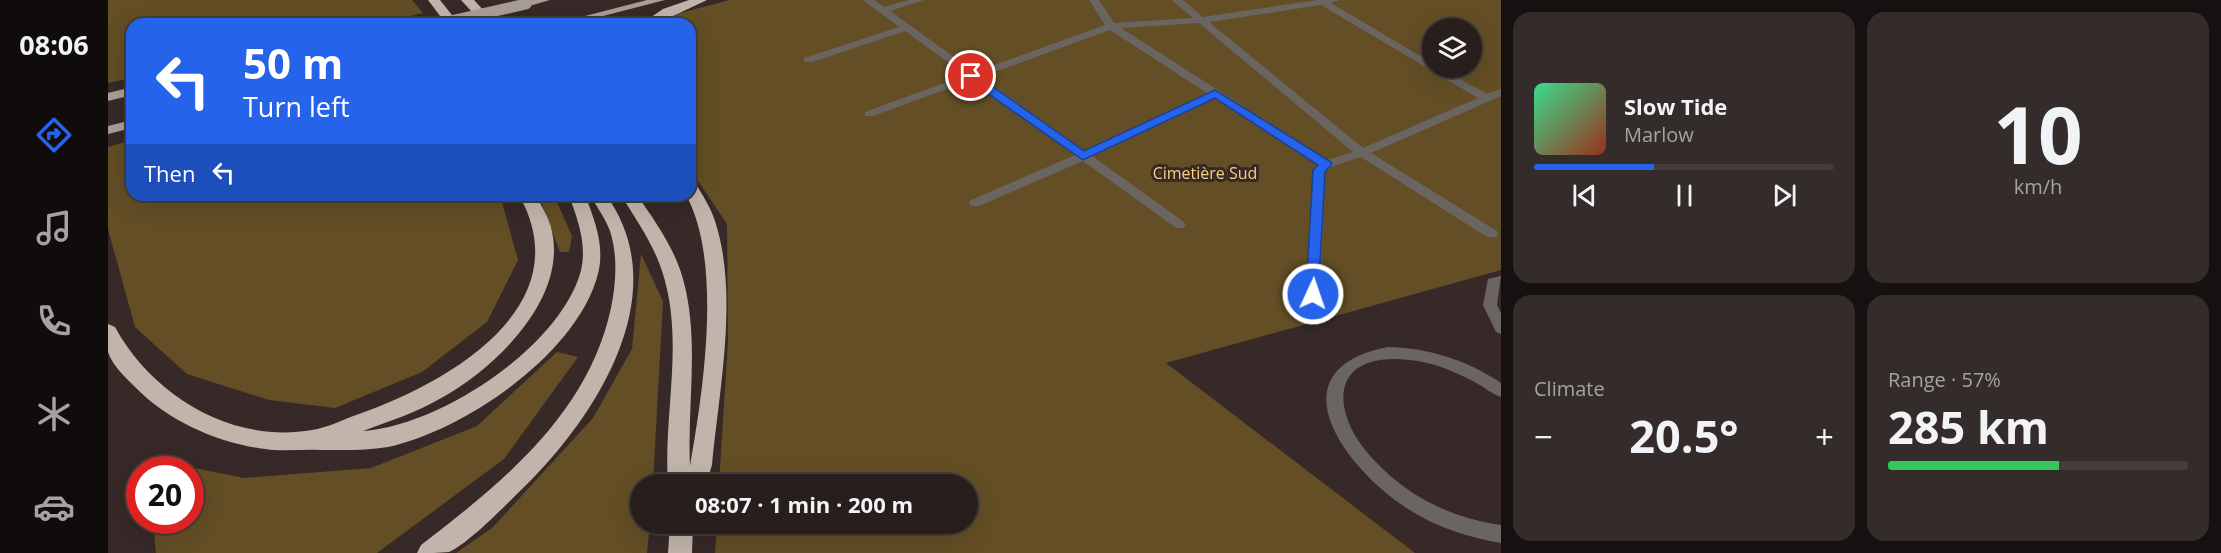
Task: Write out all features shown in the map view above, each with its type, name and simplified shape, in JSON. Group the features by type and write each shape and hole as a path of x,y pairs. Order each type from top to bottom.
{"highway":[{"path":"434,0 448,18"},
{"path":"467,0 484,18"},
{"path":"484,0 487,18"},
{"path":"657,18 701,0"},
{"path":"696,200 707,221 714,255 715,309 701,465 698,474"},
{"path":"312,440 415,402 464,375 505,337 530,304 543,271 546,242 538,214 530,201"},
{"path":"108,332 117,355 145,387 181,411 217,428 266,440 355,441 396,435 435,420 494,389 538,353 572,310 590,272 593,235 579,201"},
{"path":"429,553 482,514 531,468 568,425 598,375 617,333 626,262 618,227 602,201"},
{"path":"633,201 648,224 674,278 681,314 679,474"},
{"path":"680,553 682,534"}],"main road":[{"path":"462,18 545,0"},
{"path":"584,18 660,0"},
{"path":"108,97 126,92"},
{"path":"108,130 126,126"}],"lane":[{"path":"868,0 885,10 971,76 1180,225"},
{"path":"885,10 919,0"},
{"path":"1094,0 1111,26 1326,164"},
{"path":"1178,0 1362,153 1492,234"},
{"path":"869,114 1111,26 1202,20 1335,0"},
{"path":"1321,1 1422,61"},
{"path":"808,60 907,27"},
{"path":"1452,78 1486,98"},
{"path":"1313,294 1319,170 1326,164 1362,153 1501,92"},
{"path":"975,203 1083,156 1215,93"},
{"path":"1501,281 1493,283 1490,305 1501,328"},
{"path":"1501,391 1466,371 1436,360 1408,354 1382,353 1361,359 1345,370 1336,386 1335,405 1341,428 1357,453 1394,489 1442,519 1478,531 1501,534"}],"green space":[{"path":"108,0 412,0 423,13 401,18 126,18 126,79 108,83"},
{"name":"Cimetière Sud","path":"730,0 1501,0 1501,270 1166,363 1415,553 715,553 716,534 978,534 978,474 720,474 728,341 727,224 696,178 696,18 670,18 680,13"},
{"path":"126,142 126,201 502,201 518,260 487,322 422,372 335,408 269,400 187,374 135,327 108,229 108,147"},
{"path":"540,201 557,201 572,236 569,252 560,252"},
{"path":"641,254 663,301 654,474 630,474 630,534 649,534 647,553 456,553 492,528 593,418 632,349"},
{"path":"557,352 578,357 504,459 377,553 156,553 154,534 204,534 204,470 244,478 371,468 477,426"}],"route":[{"path":"971,76 1083,156 1215,93 1326,164 1319,170 1313,294"}]}
